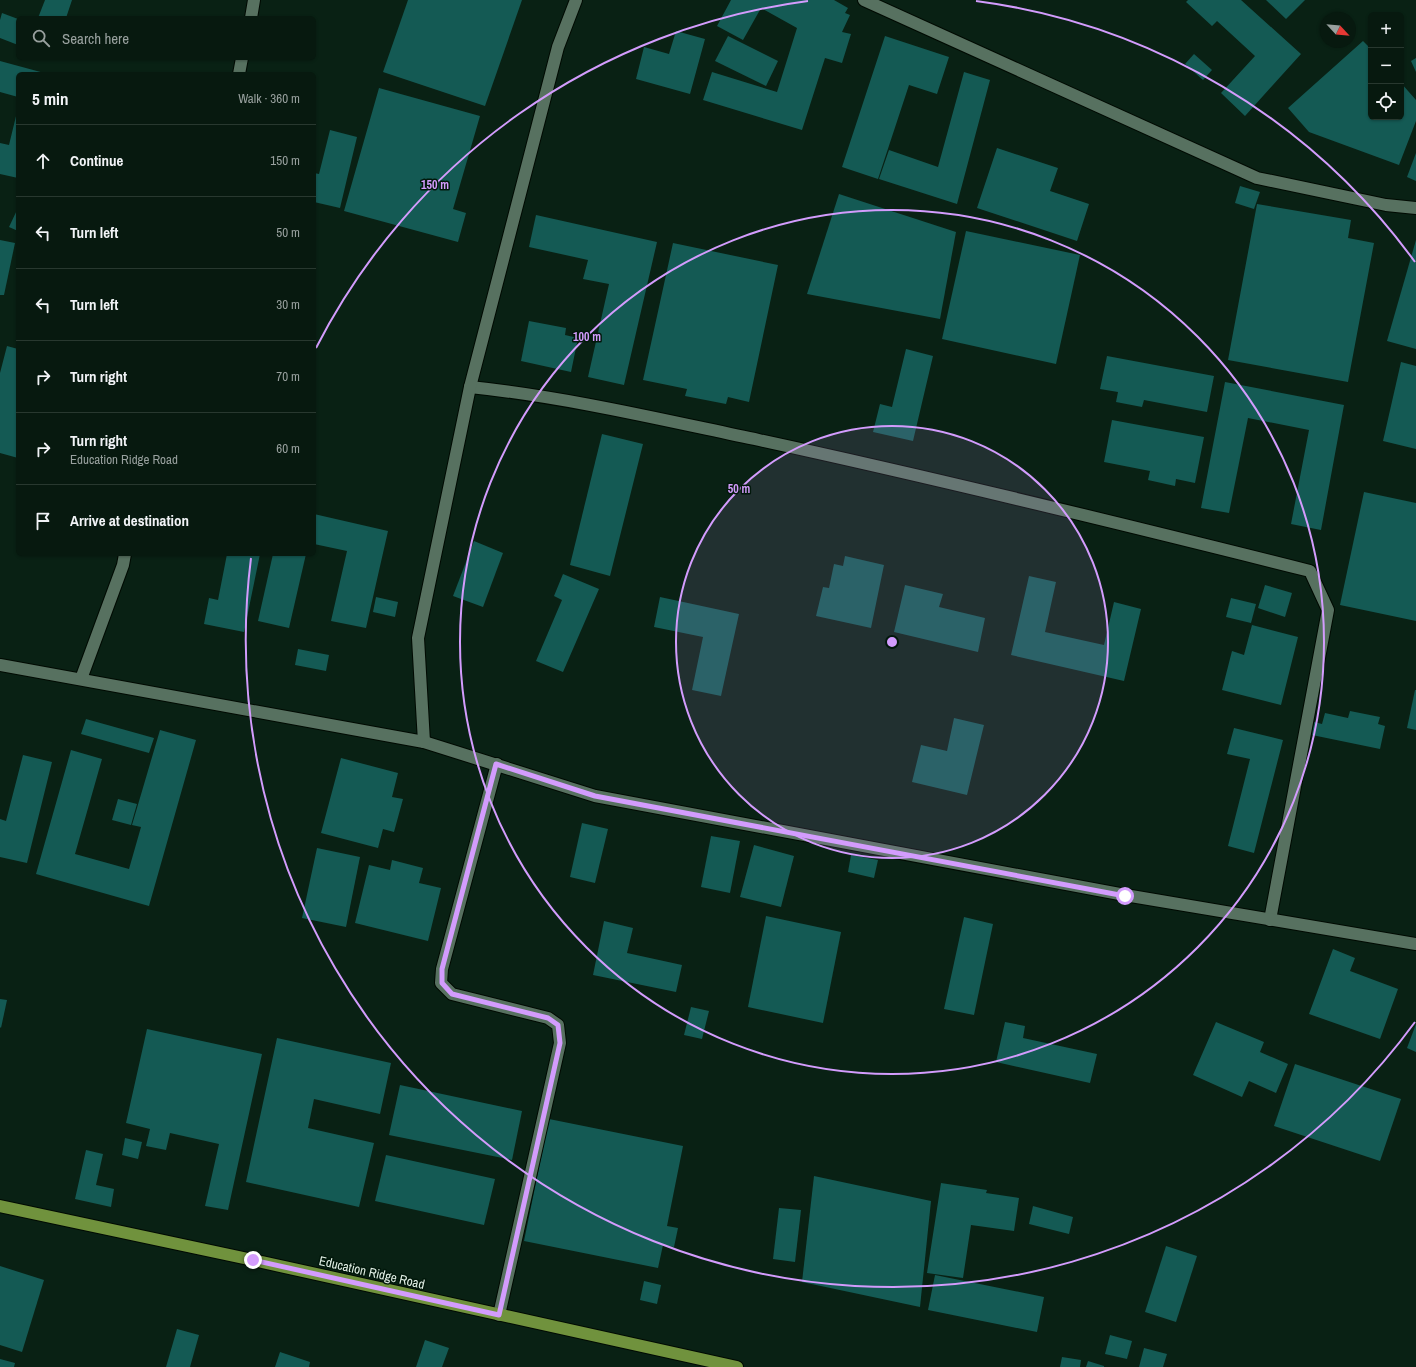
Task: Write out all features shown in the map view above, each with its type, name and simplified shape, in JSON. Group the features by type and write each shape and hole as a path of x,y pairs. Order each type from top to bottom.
{"main road":[{"name":"Education Ridge Road","path":"0,1206 253,1260 737,1367"}],"street":[{"path":"250,16 254,0"},
{"path":"424,742 418,638 470,386 558,47 576,0"},
{"path":"864,0 1257,178 1386,205 1416,208"},
{"path":"238,72 242,60"},
{"path":"470,386 518,392 602,407 878,466 1058,508 1310,571 1328,610 1270,920"},
{"path":"81,679 124,556"},
{"path":"0,665 424,742 595,796 1125,896 1416,944"},
{"path":"496,764 442,969 442,983 452,994 548,1018 558,1025 560,1043 499,1315"}],"building":[{"path":"45,0 72,0 67,16 39,16"},
{"path":"408,0 522,0 485,106 383,72"},
{"path":"731,0 834,0 848,8 845,13 850,15 842,32 851,34 842,63 825,58 802,130 703,100 712,72 777,92 797,28 761,8 743,40 717,26"},
{"path":"1188,0 1241,0 1301,54 1245,116 1221,93 1255,56 1217,21 1212,26 1186,2"},
{"path":"1266,0 1305,0 1286,19"},
{"path":"2,13 16,18 16,44 0,38 0,20"},
{"path":"676,31 705,39 690,94 636,79 644,47 669,54"},
{"path":"728,36 778,61 766,86 715,61"},
{"path":"885,36 949,57 937,94 909,85 878,179 842,167"},
{"path":"1363,41 1368,46 1368,120 1404,120 1404,86 1416,100 1416,121 1399,165 1309,132 1288,108"},
{"path":"1194,54 1212,70 1203,80 1185,64"},
{"path":"1416,58 1416,72 1411,61"},
{"path":"0,61 41,72 16,72 16,96 0,92"},
{"path":"964,72 990,80 957,204 879,179 889,150 938,167"},
{"path":"379,88 480,116 453,209 466,213 458,242 344,211"},
{"path":"16,116 16,178 0,174 0,143 9,145"},
{"path":"330,130 357,137 340,208 316,202 316,173 319,174"},
{"path":"997,148 1058,168 1050,191 1089,204 1077,241 977,208"},
{"path":"1416,153 1416,181 1407,177"},
{"path":"1240,186 1260,192 1254,209 1235,203"},
{"path":"839,194 956,232 940,319 807,294"},
{"path":"1257,204 1351,220 1348,238 1374,243 1348,382 1228,360"},
{"path":"16,212 16,230 9,227"},
{"path":"536,215 657,242 624,385 588,377 609,284 583,279 588,260 529,247"},
{"path":"966,231 1080,255 1056,364 942,339"},
{"path":"0,240 15,243 4,295 0,295"},
{"path":"1416,240 1416,349 1387,341"},
{"path":"673,243 778,265 749,402 728,397 726,404 685,396 687,389 643,380"},
{"path":"529,321 566,328 565,335 578,338 571,372 521,361"},
{"path":"7,346 16,348 16,457 0,453 0,373"},
{"path":"906,349 933,356 913,441 873,432 880,404 892,407"},
{"path":"1107,356 1214,376 1207,412 1144,400 1142,407 1116,402 1118,392 1100,389"},
{"path":"1401,362 1416,366 1416,449 1383,441"},
{"path":"1225,382 1344,405 1321,530 1291,524 1309,430 1248,418 1229,513 1201,508"},
{"path":"1112,420 1204,437 1195,483 1176,479 1175,486 1148,480 1150,471 1104,462"},
{"path":"602,434 643,444 610,576 570,565"},
{"path":"1364,492 1416,503 1416,621 1340,605"},
{"path":"316,514 388,531 366,628 331,621 347,551 316,544"},
{"path":"474,541 503,553 483,607 453,596"},
{"path":"227,556 260,556 244,632 204,624 209,598 218,600"},
{"path":"273,556 306,556 289,628 258,621"},
{"path":"845,556 884,565 871,628 816,616 823,587 829,588 834,564 843,566"},
{"path":"563,574 599,589 563,672 536,661 562,600 554,596"},
{"path":"1029,576 1056,582 1045,632 1104,645 1114,602 1141,609 1124,681 1011,655"},
{"path":"905,585 943,594 939,607 985,618 978,652 894,632"},
{"path":"1265,585 1292,593 1285,617 1258,608"},
{"path":"376,597 398,602 395,617 373,612"},
{"path":"660,597 739,614 721,696 692,690 703,637 654,627"},
{"path":"1231,598 1256,604 1251,623 1226,617"},
{"path":"1252,625 1298,637 1281,705 1222,690 1232,651 1244,655"},
{"path":"298,649 329,655 326,671 295,665"},
{"path":"1416,690 1416,730 1407,728"},
{"path":"1350,711 1380,717 1378,724 1385,726 1380,749 1312,735 1314,722 1322,724 1325,713 1348,718"},
{"path":"954,718 984,725 967,795 912,782 921,745 947,751"},
{"path":"86,719 154,738 149,753 81,734"},
{"path":"1234,728 1283,740 1254,853 1228,846 1250,759 1227,754"},
{"path":"160,730 196,740 149,906 36,874 71,750 102,759 75,854 129,869 141,827 132,825"},
{"path":"23,755 52,762 27,863 0,857 0,819 6,821"},
{"path":"341,758 398,773 392,797 403,799 394,832 383,829 378,848 321,833"},
{"path":"118,799 137,804 131,825 112,820"},
{"path":"582,823 608,829 595,883 570,877"},
{"path":"711,836 740,841 730,893 701,887"},
{"path":"754,845 794,856 781,907 740,897"},
{"path":"317,848 360,857 346,927 302,918"},
{"path":"851,855 878,860 874,878 848,872"},
{"path":"392,860 423,868 419,883 441,888 428,941 355,923 369,865 390,870"},
{"path":"766,916 841,932 823,1023 748,1007"},
{"path":"964,917 993,924 974,1015 944,1009"},
{"path":"604,921 633,928 627,953 682,965 676,992 593,975"},
{"path":"1333,949 1355,958 1350,971 1398,989 1380,1039 1309,1014"},
{"path":"0,999 7,1000 1,1028 0,1027"},
{"path":"691,1007 709,1011 702,1039 684,1035"},
{"path":"1005,1022 1025,1026 1023,1038 1097,1054 1090,1083 996,1062"},
{"path":"1216,1022 1264,1042 1260,1052 1288,1064 1276,1093 1249,1081 1242,1097 1193,1075"},
{"path":"1416,1024 1416,1052 1407,1048"},
{"path":"147,1029 262,1054 228,1210 205,1206 219,1144 170,1133 166,1150 146,1146 150,1129 126,1123"},
{"path":"277,1038 391,1063 380,1114 314,1099 308,1128 374,1143 359,1207 246,1182"},
{"path":"1295,1064 1401,1099 1380,1161 1274,1126"},
{"path":"400,1085 522,1111 512,1160 389,1135"},
{"path":"549,1119 683,1146 667,1226 678,1228 674,1247 663,1245 658,1268 524,1241"},
{"path":"125,1138 142,1142 138,1159 122,1155"},
{"path":"86,1150 103,1154 96,1185 114,1189 111,1207 75,1199"},
{"path":"386,1155 495,1179 484,1225 375,1201"},
{"path":"814,1176 931,1201 920,1307 802,1282"},
{"path":"941,1183 987,1190 986,1193 1019,1198 1014,1231 971,1225 963,1278 927,1273"},
{"path":"1033,1206 1073,1217 1069,1234 1029,1224"},
{"path":"779,1208 801,1210 795,1262 773,1259"},
{"path":"1166,1246 1197,1256 1176,1322 1145,1312"},
{"path":"0,1266 44,1280 22,1352 0,1345"},
{"path":"935,1275 1044,1297 1037,1332 928,1310"},
{"path":"644,1281 661,1285 657,1304 640,1300"},
{"path":"177,1329 199,1335 190,1367 166,1367"},
{"path":"1110,1335 1132,1341 1127,1359 1105,1354"},
{"path":"425,1340 449,1348 442,1367 416,1367"},
{"path":"1144,1348 1167,1354 1163,1367 1139,1367"},
{"path":"280,1352 310,1362 309,1367 275,1367"},
{"path":"1062,1357 1081,1360 1080,1367 1060,1367"},
{"path":"0,1359 15,1363 14,1367 0,1367"},
{"path":"1088,1361 1104,1366 1104,1367 1086,1367"}],"route":[{"path":"253,1260 499,1315 560,1043 558,1025 548,1018 452,994 442,983 442,969 496,764 595,796 1125,896"}]}
